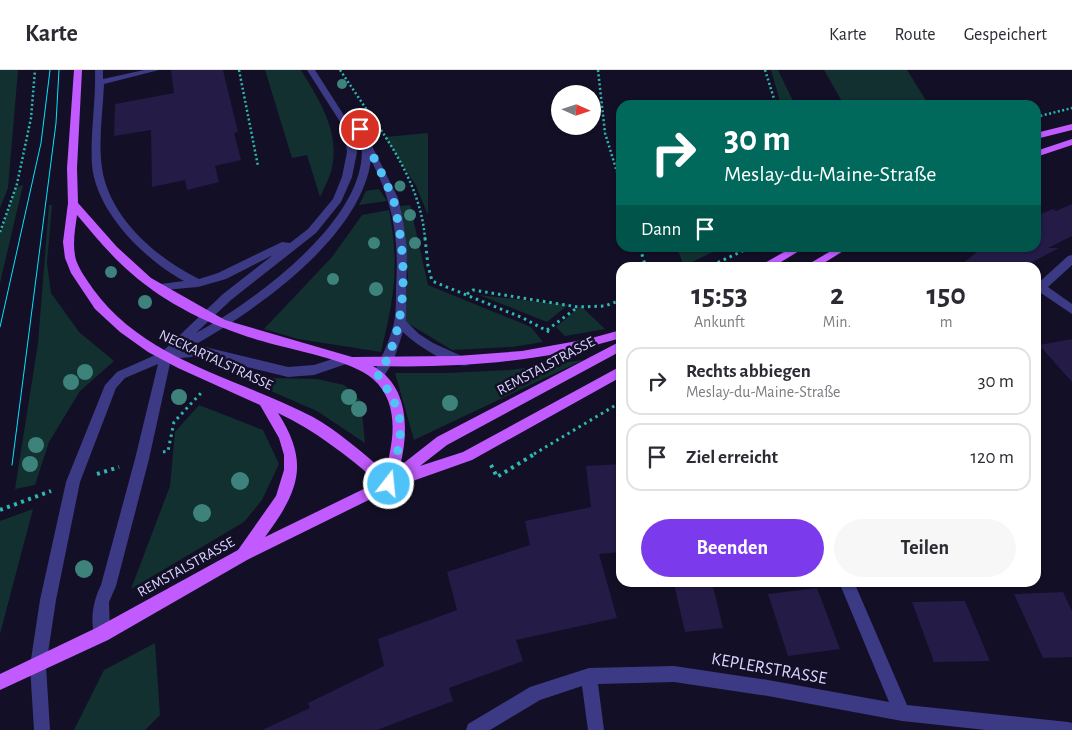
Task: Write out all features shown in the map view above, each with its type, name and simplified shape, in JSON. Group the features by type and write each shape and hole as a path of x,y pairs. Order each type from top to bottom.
{"main road":[{"name":"NECKARTALSTRASSE","path":"78,70 72,168 73,204 68,238 70,256 87,292 114,320 142,343 213,379 310,422 345,447 389,484"},
{"path":"1041,135 1072,126"},
{"path":"1041,152 1072,142"},
{"path":"73,204 118,255 157,288 224,324 270,340 345,360 365,368 378,376 391,393 399,410 401,426 398,451 389,484"},
{"path":"772,262 791,252"},
{"path":"817,262 836,252"},
{"path":"345,360 464,362 521,357 599,341 616,336"},
{"name":"REMSTALSTRASSE","path":"389,484 442,441 616,349"},
{"name":"REMSTALSTRASSE","path":"0,682 38,666 102,634 242,555 389,484 467,456 616,374"},
{"path":"242,555 281,501 290,484 292,458 286,438 264,400"}],"street":[{"path":"99,70 97,166 102,189 113,210 144,244 168,267 198,283"},
{"path":"100,82 155,70"},
{"path":"102,634 101,602 108,586 142,459 166,355 227,297 312,231 338,200 347,177 352,152 348,128 311,70"},
{"path":"343,119 353,123 360,129 388,186 395,205 402,246 404,276 400,322 387,362 378,376"},
{"path":"42,730 38,666 48,600 73,482 111,385 121,375 166,355 224,324 306,260 344,214 365,178 368,163 367,144"},
{"path":"157,288 198,283 241,268 312,231"},
{"path":"1041,286 1072,260"},
{"path":"1041,291 1072,310"},
{"path":"400,322 413,337 430,348 464,362"},
{"path":"166,355 201,351 288,372 314,370 345,360"},
{"path":"848,587 902,713"},
{"name":"KEPLERSTRASSE","path":"474,730 536,693 589,676 674,674 768,688 902,713 1068,730"},
{"path":"589,676 596,730"}],"path":[{"path":"0,232 17,184 30,118 35,70"},
{"path":"239,70 258,166"},
{"path":"598,70 605,133 616,169"},
{"path":"766,70 775,100"},
{"path":"1041,116 1072,108"},
{"path":"416,200 423,221 428,269 432,281 547,330 556,339"},
{"path":"719,262 741,252"},
{"path":"466,294 473,290 578,306 605,306 616,302"},
{"path":"547,330 578,306"},
{"path":"498,461 490,466 497,477 616,405"},
{"path":"0,510 73,482 122,466"}],"green space":[{"path":"0,70 18,70 8,188 0,208"},
{"path":"265,70 301,70 327,118 333,144 333,157 331,172 320,197 307,155 292,158"},
{"path":"771,70 778,70 793,100 780,100"},
{"path":"824,70 907,70 926,100 841,100"},
{"path":"428,133 428,215 416,186 385,137"},
{"path":"23,185 0,283 0,233 16,187"},
{"path":"379,189 387,201 359,205 366,191"},
{"path":"49,205 52,205 47,263 51,293 79,332 114,361 80,391 49,442 35,485 15,489 38,343"},
{"path":"410,205 428,285 531,327 543,342 512,347 452,350 404,321 408,276 400,206"},
{"path":"389,210 395,265 392,298 381,352 298,339 264,329 332,257 362,215"},
{"path":"679,252 713,252 692,262 682,262"},
{"path":"479,295 568,305 547,322"},
{"path":"581,306 605,329 565,336 556,327"},
{"path":"583,360 414,440 395,373 510,370"},
{"path":"230,366 273,378 317,379 344,385 361,401 365,443 317,411 227,372"},
{"path":"199,405 263,430 279,464 262,500 244,522 131,589 170,486 175,432"},
{"path":"33,509 0,634 0,521"},
{"path":"155,643 160,715 145,730 74,730 104,670"}],"building":[{"path":"171,70 223,70 238,132 234,133 241,160 215,166 219,182 187,190 185,180 152,187 151,130 114,136 115,104 174,93"},
{"path":"1072,204 1072,236 1048,248 1059,248 1032,262 964,262 977,252 1041,252 1041,214 1053,209 1056,211"},
{"path":"1072,339 1072,382 1041,347 1041,345"},
{"path":"616,464 616,552 599,554 617,618 516,640 523,661 449,688 453,701 377,730 262,730 310,708 308,703 384,666 378,639 457,610 447,572 530,545 525,521 591,507 586,466"},
{"path":"675,587 713,587 723,628 685,632"},
{"path":"817,588 840,649 788,656 768,594"},
{"path":"1063,592 1072,611 1072,657 1043,658 1014,594"},
{"path":"965,601 990,661 934,662 912,602"}],"tram line":[{"path":"0,327 41,143 50,70"},
{"path":"12,465 56,123 59,70"}],"route":[{"path":"360,129 388,186 395,205 402,246 404,276 400,322 387,362 378,376 391,393 399,410 401,426 398,451 389,484"}]}
